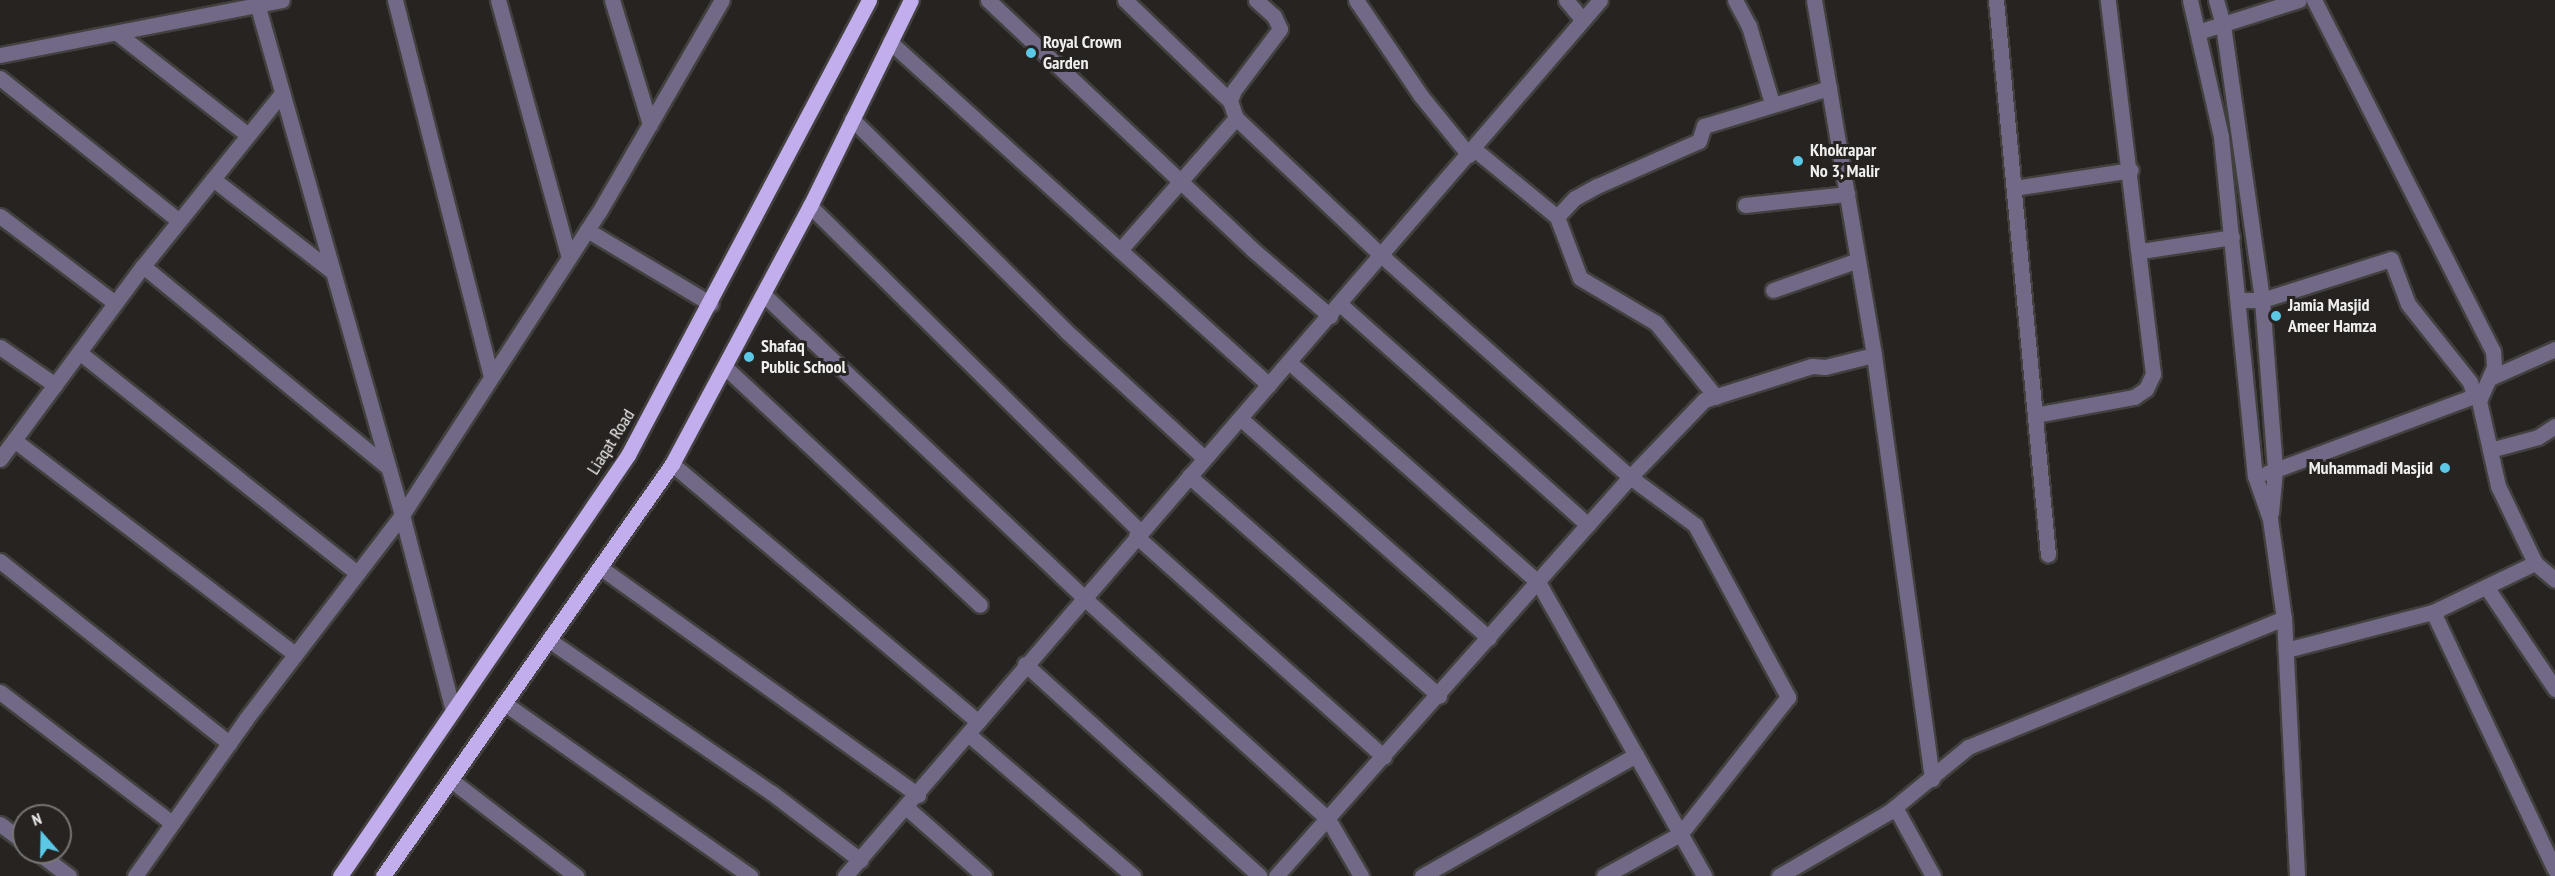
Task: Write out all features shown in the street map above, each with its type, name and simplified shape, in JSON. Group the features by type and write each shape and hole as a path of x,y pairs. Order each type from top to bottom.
{"main road":[{"name":"Liaqat Road","path":"340,876 452,707 628,455 711,304 869,0"},
{"path":"383,876 672,464 726,368 810,206 911,0"}],"street":[{"path":"0,55 257,3 282,0"},
{"path":"395,0 490,376"},
{"path":"498,0 569,257"},
{"path":"612,0 650,124"},
{"path":"988,0 1181,181 1330,316"},
{"path":"1125,0 1230,101 1236,118 1382,256 1630,477 1695,525 1788,697 1680,834 1604,876"},
{"path":"1230,101 1280,28 1274,16 1256,0"},
{"path":"1356,0 1421,96 1471,152 1557,217 1580,278 1656,323 1716,397"},
{"path":"1566,0 1583,20"},
{"path":"846,876 918,795 1025,664 1382,256 1600,0"},
{"path":"1735,0 1749,26 1772,103"},
{"path":"1814,0 1874,355 1932,779"},
{"path":"1996,0 2048,555"},
{"path":"2035,415 2134,397 2146,389 2153,374 2141,251 2108,0"},
{"path":"2190,0 2221,137 2255,476 2270,519 2283,618 2297,876"},
{"path":"2216,0 2223,24 2262,300 2275,470 2270,519"},
{"path":"2198,32 2299,0"},
{"path":"2255,476 2477,398 2490,378 2493,351 2314,0"},
{"path":"257,3 402,515 452,707"},
{"path":"135,876 229,743 402,515 490,376 587,230 718,3"},
{"path":"117,33 248,135"},
{"path":"890,42 1269,385"},
{"path":"0,78 179,221"},
{"path":"1557,217 1575,198 1597,186 1699,141 1704,126 1772,103 1829,88"},
{"path":"0,459 143,266 282,93"},
{"path":"1120,250 1236,118"},
{"path":"852,119 1066,331 1204,458"},
{"path":"2014,188 2131,170"},
{"path":"213,179 333,272"},
{"path":"1745,205 1847,194"},
{"path":"810,206 1138,534 1384,757"},
{"path":"0,216 115,303"},
{"path":"587,230 711,304"},
{"path":"2141,251 2232,237"},
{"path":"2239,300 2262,300 2391,259 2408,304 2470,382 2477,398 2498,486 2535,563 2555,580"},
{"path":"1773,290 1858,260"},
{"path":"143,266 388,467"},
{"path":"764,295 1083,597 1328,819 1361,876"},
{"path":"1340,304 1588,525"},
{"path":"0,347 55,385"},
{"path":"2490,378 2555,349"},
{"path":"79,352 357,573"},
{"path":"1276,876 1439,696 1630,477 1704,400 1812,366 1826,368 1874,355"},
{"path":"1289,362 1538,582 1704,876"},
{"path":"726,368 980,605"},
{"path":"1240,418 1490,638"},
{"path":"2490,450 2538,437 2555,426"},
{"path":"14,440 295,654"},
{"path":"672,464 973,728 1133,876"},
{"path":"1189,476 1439,696"},
{"path":"0,561 229,743"},
{"path":"2286,650 2433,612 2535,563"},
{"path":"601,568 918,795"},
{"path":"2487,588 2555,689"},
{"path":"2433,612 2555,870"},
{"path":"1779,876 1895,807 1932,779 1968,747 2283,618"},
{"path":"549,639 763,786 860,860"},
{"path":"1025,664 1260,876"},
{"path":"0,692 172,823"},
{"path":"504,704 750,876"},
{"path":"1422,876 1636,756"},
{"path":"450,780 576,876"},
{"path":"1895,807 1933,876"},
{"path":"907,808 984,876"},
{"path":"53,864 69,876"}],"place":[{"name":"Royal Crown Garden","path":"1031,53"},
{"name":"Khokrapar No 3, Malir","path":"1798,161"},
{"name":"Jamia Masjid Ameer Hamza","path":"2276,316"},
{"name":"Shafaq Public School","path":"749,357"},
{"name":"Muhammadi Masjid","path":"2445,468"}]}
